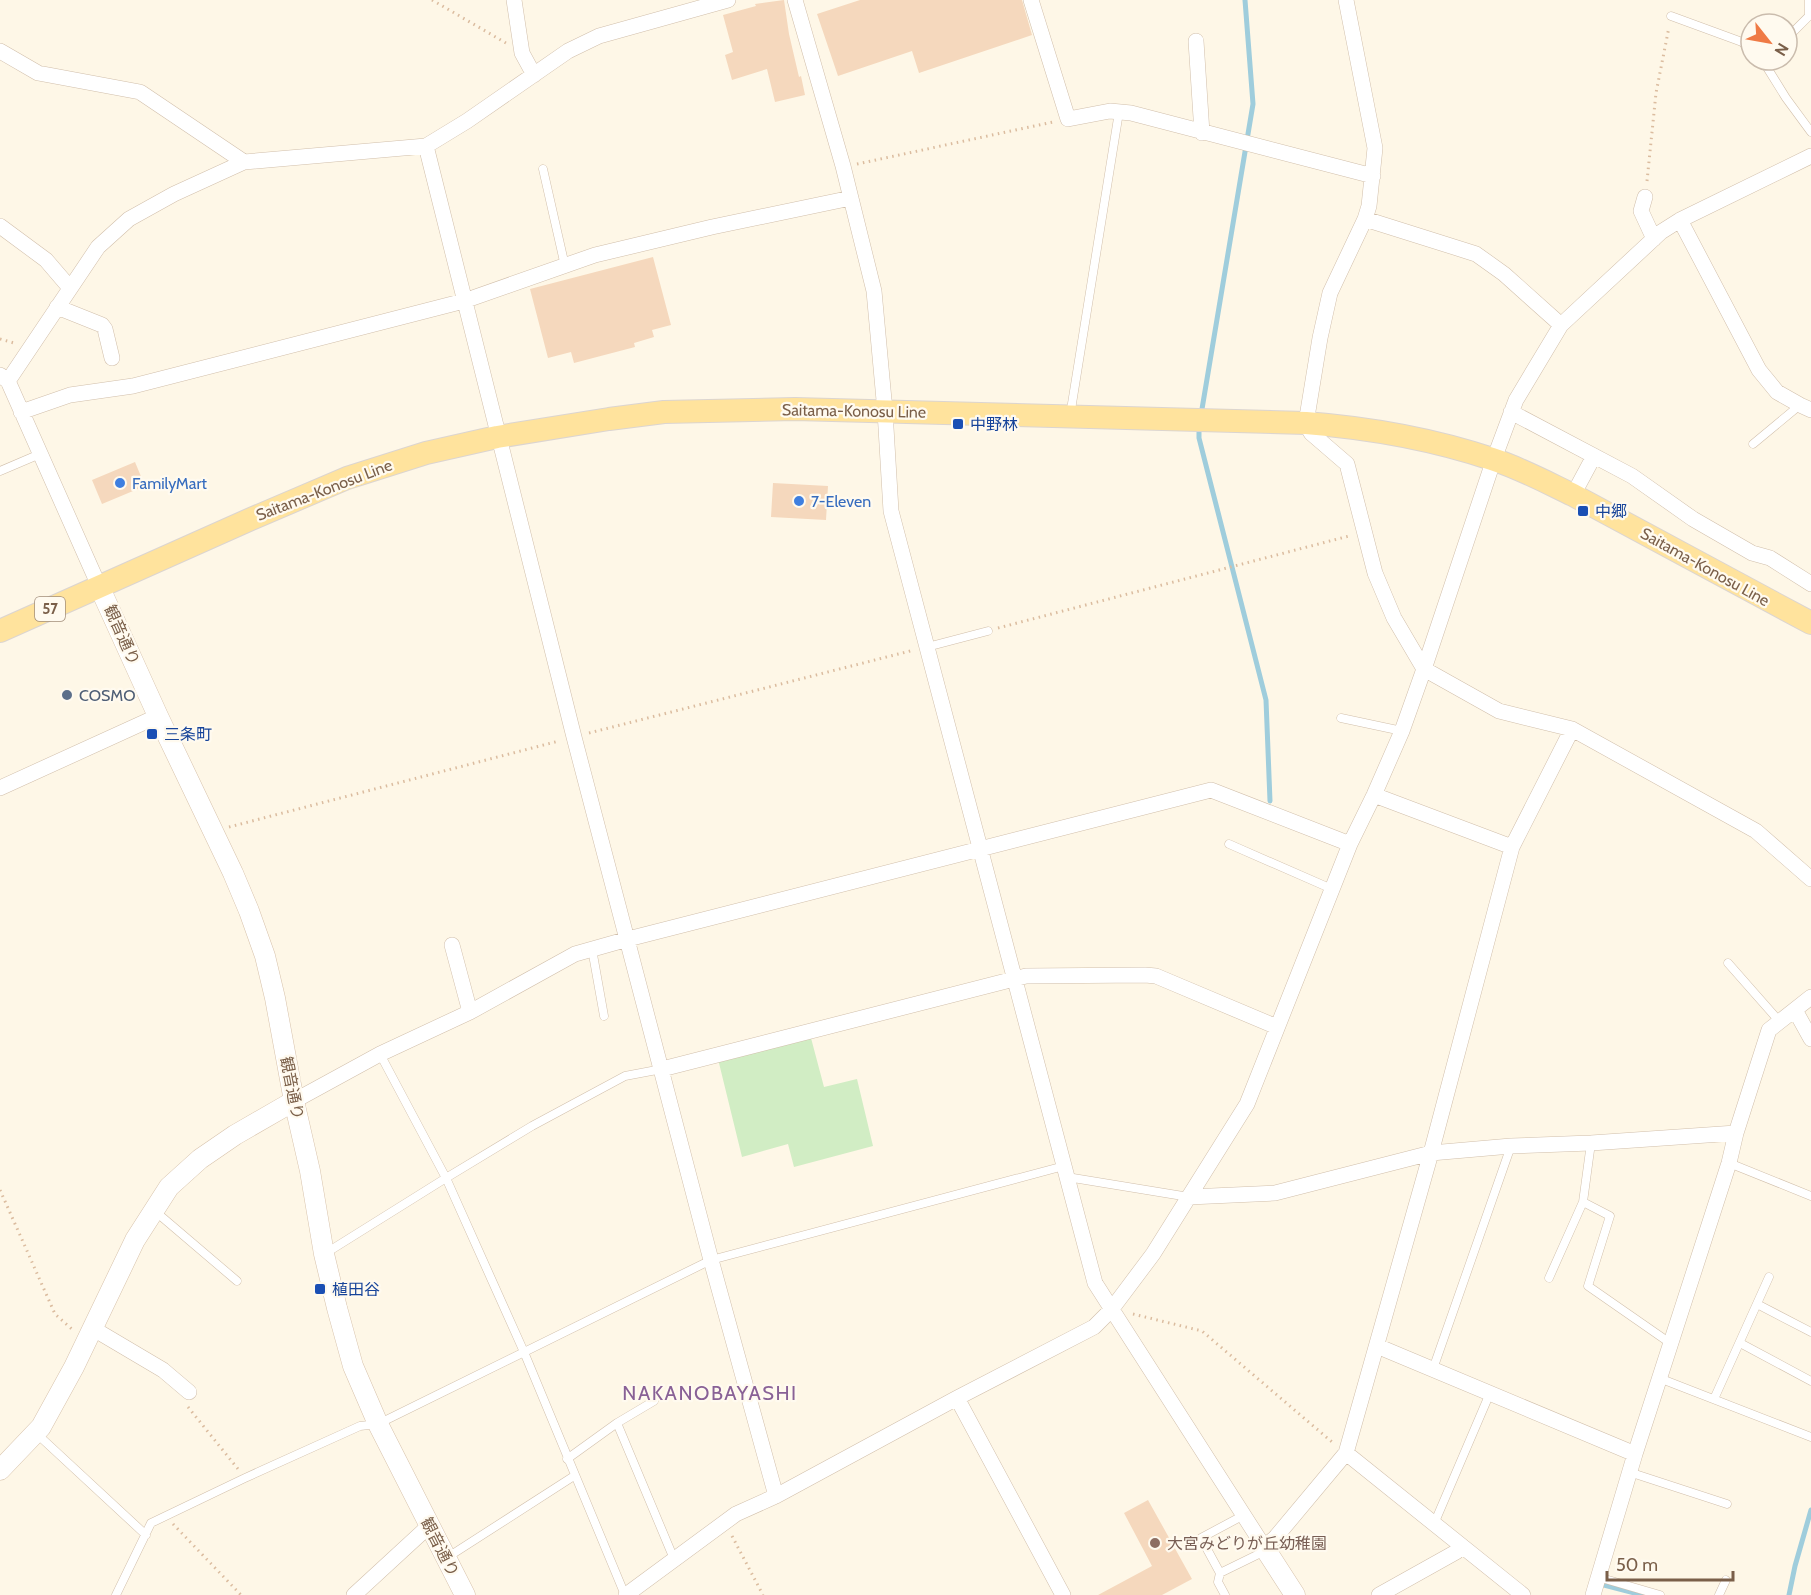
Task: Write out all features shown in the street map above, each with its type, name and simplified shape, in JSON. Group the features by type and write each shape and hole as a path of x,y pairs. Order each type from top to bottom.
{"main road":[{"name":"Saitama-Konosu Line","path":"0,631 347,478 426,453 497,437 664,412 795,409 1306,423 1352,426 1395,433 1494,459 1573,495 1811,623"}],"street":[{"path":"514,0 522,53 534,75"},
{"path":"99,586 4,378 57,307 98,246 129,219 174,194 244,162 426,146 568,51 599,36 728,0"},
{"path":"795,0 843,166 873,291 885,411 891,511 1095,1283 1294,1595"},
{"path":"1031,0 1068,119 1110,111 1131,113 1373,176"},
{"path":"1346,0 1375,148 1373,176 1365,219 1330,293 1306,423 1311,433 1347,464 1375,573 1394,618 1424,669 1499,711 1572,729 1756,831 1811,879"},
{"path":"1196,41 1202,133"},
{"path":"0,51 38,73 140,92 244,162"},
{"path":"426,146 497,437 571,725 711,1260 776,1496"},
{"path":"625,1595 736,1514 776,1496 1115,1316 1247,1104 1350,844 1402,731 1511,412 1561,325 1654,238 1680,220 1811,156"},
{"path":"1645,197 1641,211 1654,238"},
{"path":"21,412 70,395 133,386 464,301 596,255 712,227 851,198"},
{"path":"1365,219 1476,254 1504,274 1561,325"},
{"path":"1680,220 1759,370 1777,392 1805,408"},
{"path":"0,226 46,260 70,288"},
{"path":"57,307 102,325 112,358"},
{"path":"1511,412 1632,476 1693,519 1752,552 1770,558 1811,584"},
{"path":"1573,495 1594,456"},
{"name":"観音通り","path":"99,586 233,873 258,938 275,998 294,1101 310,1171 324,1254 353,1366 378,1424 465,1595"},
{"path":"0,788 158,716"},
{"path":"1265,1549 1346,1453 1431,1153 1512,847 1572,729"},
{"path":"0,1470 41,1427 74,1367 135,1240 153,1210 169,1187 200,1159 235,1134 294,1101 380,1054 470,1012 575,954 1211,790 1350,844"},
{"path":"1374,795 1512,847"},
{"path":"452,945 470,1012"},
{"path":"662,1069 1026,976 1156,976 1277,1027"},
{"path":"1593,1595 1629,1472 1769,1030 1811,997"},
{"path":"1795,1011 1811,1039"},
{"path":"1189,1197 1275,1193 1431,1153 1736,1132"},
{"path":"92,1328 163,1370 189,1392"},
{"path":"1377,1346 1635,1454"},
{"path":"957,1398 1063,1595"},
{"path":"1346,1453 1523,1595"},
{"path":"354,1595 430,1526"},
{"path":"1380,1595 1456,1552 1462,1546"}],"lane":[{"path":"1799,26 1809,16 1809,0"},
{"path":"1671,16 1739,41"},
{"path":"1770,72 1811,132"},
{"path":"1070,416 1119,112"},
{"path":"543,169 565,266"},
{"path":"1753,444 1805,408"},
{"path":"0,471 40,454"},
{"path":"927,646 988,631"},
{"path":"1341,718 1402,731"},
{"path":"1229,844 1332,889"},
{"path":"592,949 604,1016"},
{"path":"1728,963 1780,1022"},
{"path":"380,1054 446,1178 524,1352 625,1595"},
{"path":"324,1254 532,1126 625,1076 662,1069"},
{"path":"1549,1278 1583,1202 1591,1143"},
{"path":"1433,1369 1511,1146"},
{"path":"1728,1163 1811,1196"},
{"path":"116,1595 152,1523 360,1426 378,1424 711,1260 1065,1172 1189,1197"},
{"path":"1583,1202 1610,1216 1587,1287 1670,1343"},
{"path":"153,1210 237,1281"},
{"path":"1714,1399 1769,1277"},
{"path":"1757,1304 1811,1332"},
{"path":"1740,1343 1811,1381"},
{"path":"1659,1378 1811,1437"},
{"path":"1434,1524 1490,1393"},
{"path":"567,1459 617,1423 654,1401"},
{"path":"617,1423 674,1559"},
{"path":"36,1433 146,1535"},
{"path":"1629,1472 1727,1504"},
{"path":"446,1558 574,1476"},
{"path":"1225,1595 1218,1582 1220,1573 1201,1538 1244,1515"},
{"path":"1220,1573 1265,1549"},
{"path":"1598,1577 1660,1595"},
{"path":"1719,1595 1726,1580"}],"path":[{"path":"432,0 522,53"},
{"path":"1645,197 1656,93 1671,16"},
{"path":"843,166 1068,119"},
{"path":"0,339 19,344"},
{"path":"988,631 1364,532"},
{"path":"1115,1316 1131,1313 1202,1331 1346,1453"},
{"path":"165,1517 241,1595"},
{"path":"725,1522 763,1595"}],"green space":[{"path":"811,1038 824,1087 857,1079 873,1146 794,1167 788,1144 742,1157 718,1059"}],"building":[{"path":"784,0 789,34 805,95 775,102 767,69 732,80 725,55 733,52 723,15 756,6 755,4"},
{"path":"860,0 1022,0 1032,35 919,73 912,51 838,76 817,14"},
{"path":"653,257 671,325 652,330 654,337 634,343 635,347 574,363 571,352 548,358 530,289"},
{"path":"135,462 145,486 102,504 92,480"},
{"path":"773,483 828,486 826,520 771,517"},
{"path":"1148,1500 1192,1579 1162,1595 1098,1595 1152,1566 1124,1513"}],"waterway":[{"path":"1201,415 1253,104 1245,0"},
{"path":"1199,425 1199,438 1266,700 1270,801"},
{"path":"1789,1595 1811,1510"},
{"path":"1604,1585 1642,1595"}],"place":[{"name":"中野林","path":"958,424"},
{"name":"FamilyMart","path":"120,483"},
{"name":"7-Eleven","path":"799,501"},
{"name":"中郷","path":"1583,511"},
{"name":"COSMO","path":"67,695"},
{"name":"三条町","path":"152,734"},
{"name":"植田谷","path":"320,1289"},
{"name":"大宮みどりが丘幼稚園","path":"1155,1543"}],"district":[{"name":"NAKANOBAYASHI","path":"710,1393"}]}
